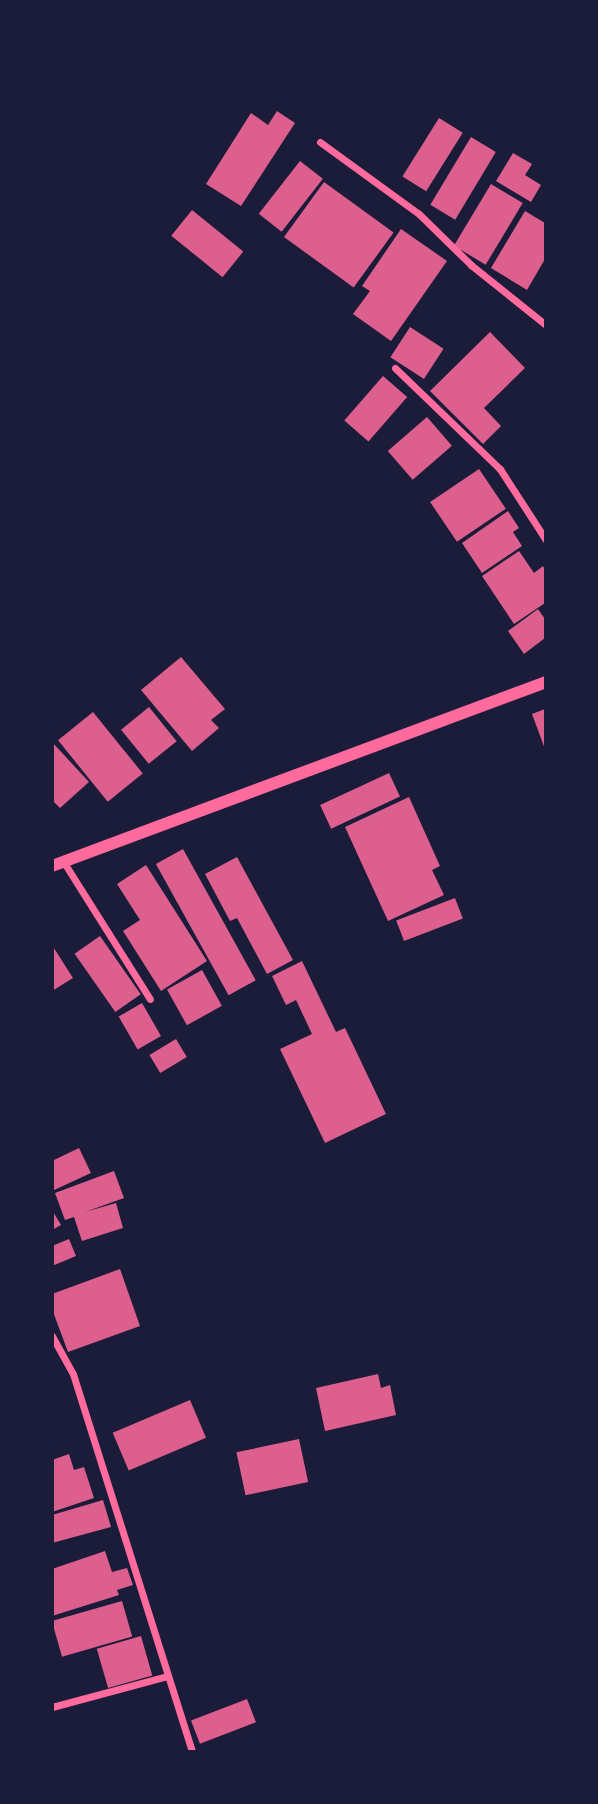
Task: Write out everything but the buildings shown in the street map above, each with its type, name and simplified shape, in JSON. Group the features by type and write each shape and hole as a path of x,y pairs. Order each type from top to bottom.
{"street":[{"path":"320,142 419,214 471,264 545,325"},
{"path":"395,368 500,469 545,540"},
{"path":"150,999 58,863 545,682"},
{"path":"52,1336 73,1374 192,1752"},
{"path":"52,1707 168,1676"}]}
